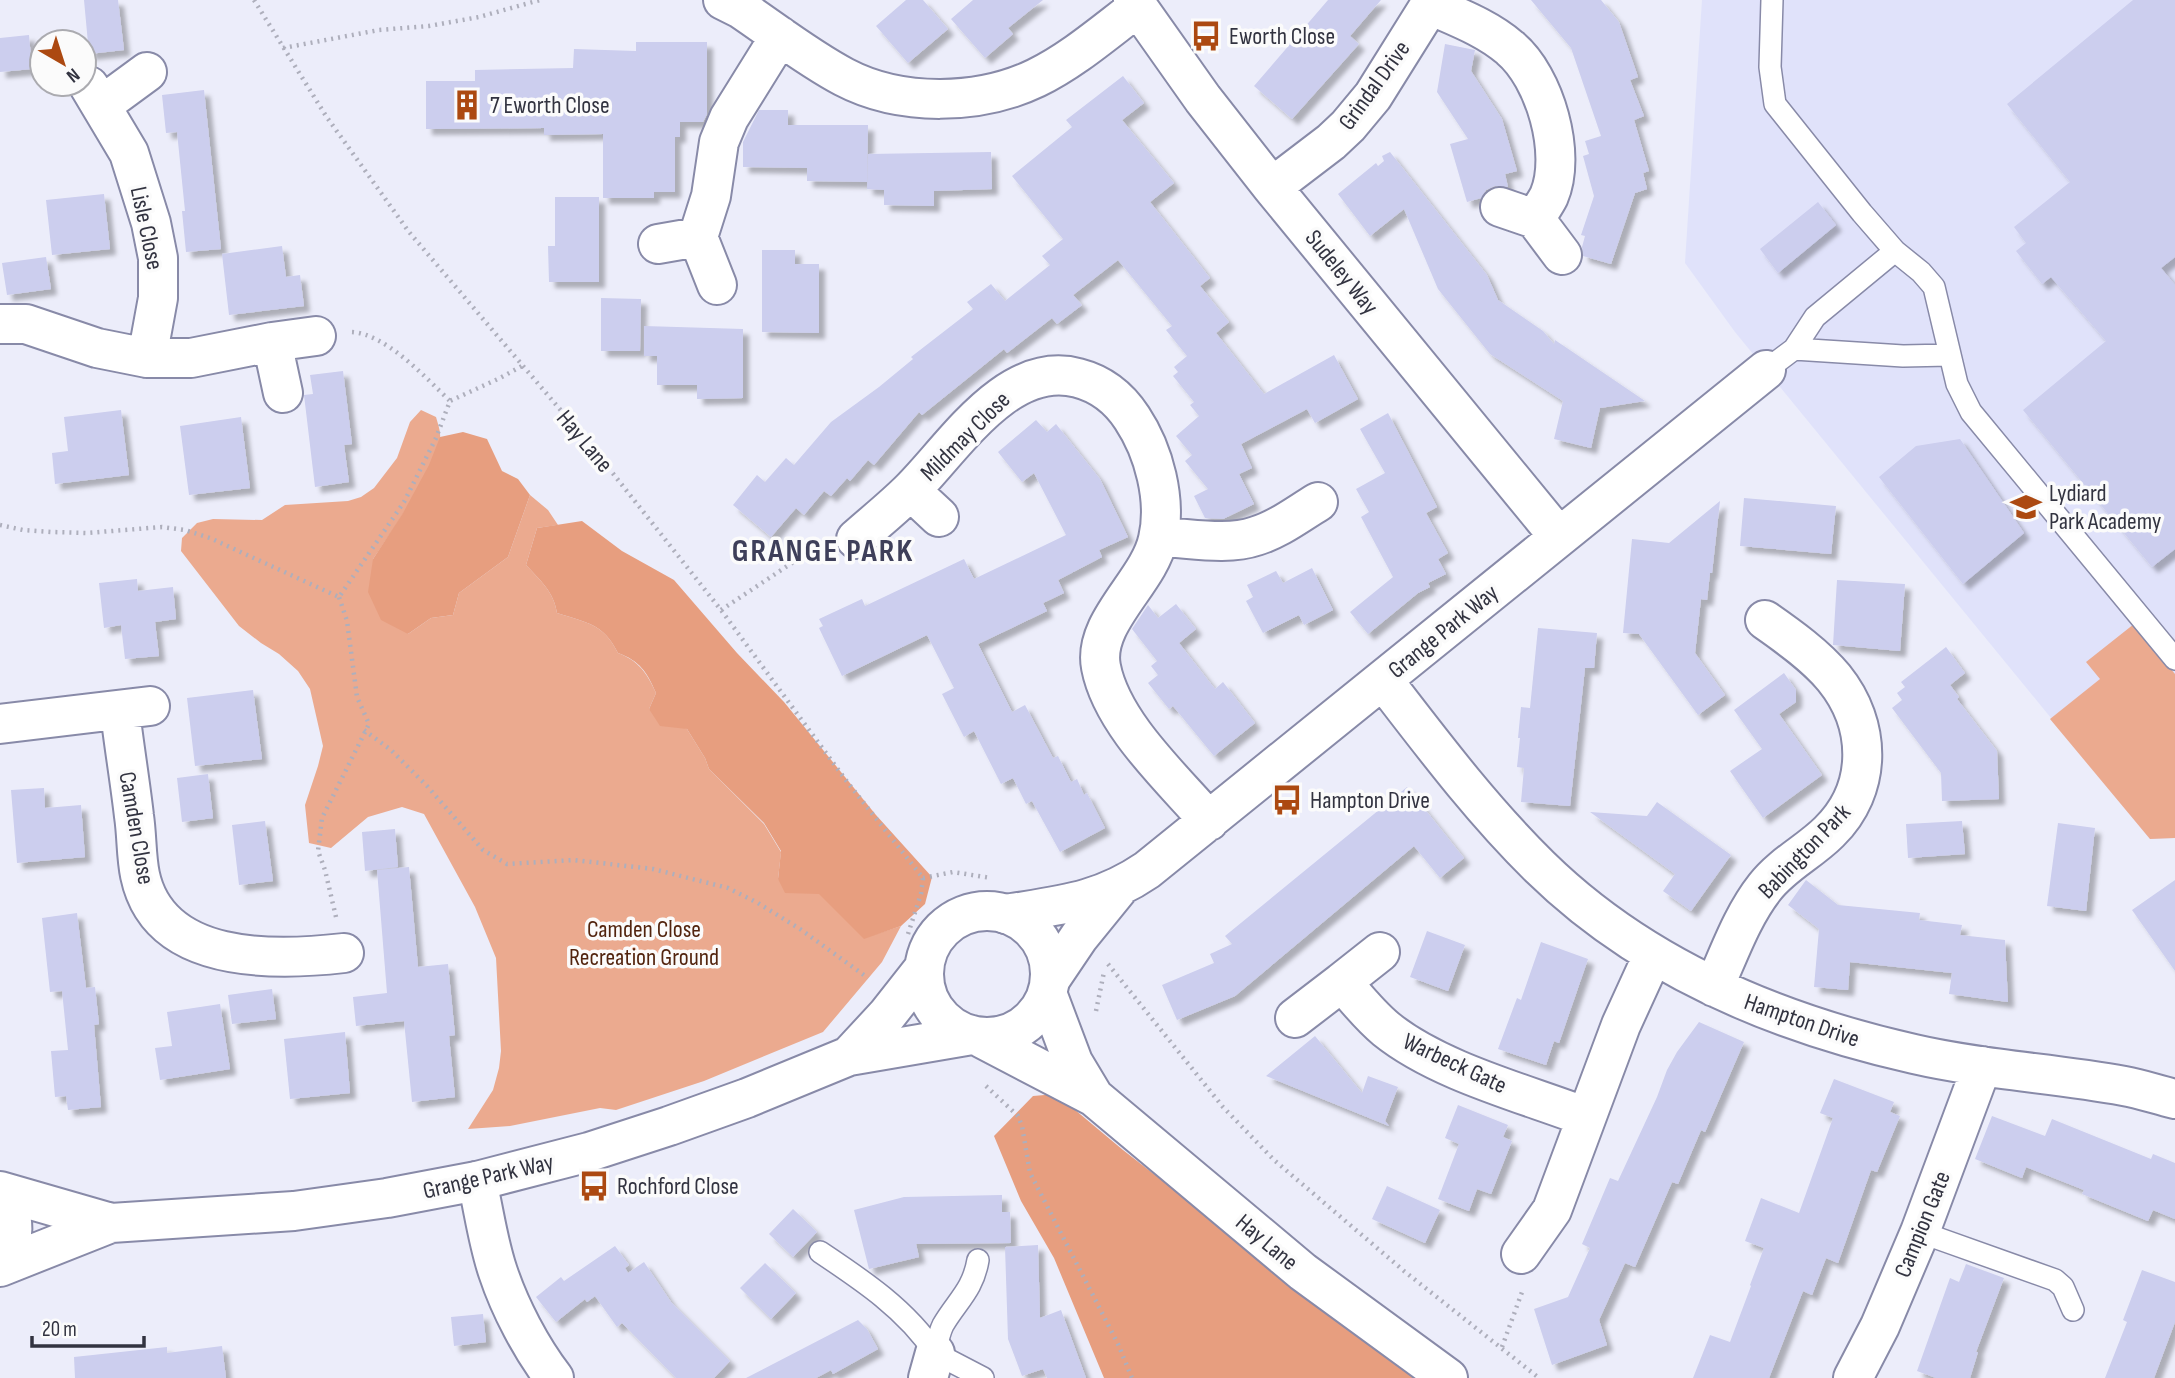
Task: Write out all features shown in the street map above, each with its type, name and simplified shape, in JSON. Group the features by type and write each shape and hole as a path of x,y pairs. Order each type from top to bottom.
{"street":[{"path":"723,0 846,78 904,95 937,98 970,96 1010,88 1038,77 1068,59 1135,4"},
{"path":"1431,2 1511,48 1533,76 1551,123 1556,152 1549,195 1517,213 1562,255"},
{"name":"Grindal Drive","path":"1272,187 1348,126 1373,96 1431,2"},
{"name":"Sudeley Way","path":"1135,4 1203,99 1272,187 1559,537"},
{"path":"717,285 698,237 711,195 719,142 729,118 780,36"},
{"name":"Lisle Close","path":"147,72 96,96 129,153 151,223 158,258 158,298 147,358"},
{"path":"658,244 698,237"},
{"path":"0,324 26,324 97,348 147,358 191,358 316,336"},
{"path":"272,342 283,393"},
{"name":"Grange Park Way","path":"849,1056 916,952 933,943 954,920 975,912 993,911 1003,897 1091,898 1118,889 1147,870 1780,359"},
{"name":"Mildmay Close","path":"856,539 911,491 1000,397 1016,386 1052,374 1068,375 1098,385 1115,397 1138,427 1148,448 1154,469 1160,514 1159,537 1154,556 1106,631 1100,648 1100,664 1110,698 1122,717 1209,821"},
{"name":"Mildmay Close","path":"911,491 939,517"},
{"path":"1159,537 1239,540 1276,528 1318,502"},
{"name":"Babington Park","path":"1714,987 1748,914 1764,887 1835,826 1850,806 1860,776 1863,747 1850,703 1833,677 1765,620"},
{"name":"Hampton Drive","path":"1383,680 1483,806 1542,869 1590,909 1653,955 1778,1016 1844,1037 1916,1055 2125,1086 2175,1099"},
{"name":"Camden Close","path":"0,724 135,708 140,877 159,914 191,940 246,957 298,958 344,953"},
{"name":"Grange Park Way","path":"0,1192 111,1223 208,1219 387,1198 477,1181 589,1152 747,1098 849,1056 975,1036 999,1037 1014,1031 1028,1023 1039,1010 1049,987 1079,937 1118,889"},
{"path":"1003,897 1040,938 1048,958 1049,987"},
{"path":"916,952 926,990 936,1012 957,1030 975,1036"},
{"path":"1295,1018 1380,952"},
{"path":"1521,1254 1552,1210 1621,1025 1653,955"},
{"name":"Warbeck Gate","path":"1342,982 1364,1009 1387,1029 1424,1054 1587,1117"},
{"name":"Hay Lane","path":"1049,987 1073,1062 1094,1097"},
{"name":"Hay Lane","path":"975,1036 1094,1097 1303,1272 1448,1378"},
{"name":"Campion Gate","path":"1853,1378 1880,1326 1920,1232 1982,1066"},
{"path":"477,1181 498,1271 509,1299 554,1378"},
{"path":"0,1192 9,1209 13,1230 9,1251 0,1266"},
{"name":"Grange Park Way","path":"0,1266 111,1223"}],"lane":[{"path":"1772,0 1770,67 1775,104 1895,251 1921,272 1934,288 1957,384 1971,412 2175,659"},
{"path":"1780,359 1815,317 1895,251"},
{"path":"1780,359 1950,355"},
{"path":"1920,1232 2055,1280 2063,1287 2073,1310"},
{"path":"820,1252 874,1289 901,1313 928,1341 932,1366"},
{"path":"932,1366 942,1327 970,1288 976,1275 978,1260"},
{"path":"932,1366 983,1378"}],"path":[{"name":"Hay Lane","path":"254,0 326,116 402,222 592,447 721,610 848,783 923,878"},
{"path":"283,48 379,30 441,24 540,0"},
{"path":"316,336 360,333 387,347 450,401"},
{"path":"339,597 404,502 436,438 450,401 522,366"},
{"path":"0,525 23,530 87,533 162,527 185,530 210,538 339,597 347,621 357,697 369,724 322,818 317,851 325,870 344,953"},
{"path":"721,610 834,535 856,539"},
{"path":"365,730 391,750 427,786 483,850 507,864 574,860 653,869 728,888 800,929 882,1001"},
{"path":"916,952 923,878 953,872 1003,897"},
{"path":"1108,964 1223,1107 1274,1160 1404,1271 1539,1378"},
{"path":"978,1082 1018,1116 1030,1173 1118,1344 1132,1378"},
{"path":"1502,1348 1522,1291 1521,1254"}],"shaded area":[{"name":"Lydiard Park Academy","path":"1702,0 2175,0 2175,838 2150,839 1735,332 1685,263"},
{"path":"463,432 487,439 502,471 518,479 530,495 508,557 459,593 453,615 431,618 408,634 381,620 368,592 373,559 403,513 429,465 440,437"},
{"path":"582,521 622,551 674,580 784,702 876,815 932,877 925,904 901,926 864,939 819,894 785,893 778,879 781,851 764,823 709,769 687,729 660,726 649,709 656,693 642,668 618,653 606,636 593,625 557,613 550,593 526,565 537,528"},
{"path":"1056,1094 1123,1150 1415,1378 1104,1378 1054,1258 1021,1201 994,1136 1033,1096"}],"green space":[{"name":"Camden Close Recreation Ground","path":"421,410 436,417 440,436 436,453 411,500 373,559 408,634 431,618 453,615 459,593 508,557 530,495 548,510 558,525 537,528 526,565 550,593 557,613 586,622 600,630 618,653 642,668 656,693 649,709 687,729 709,769 764,824 781,852 778,879 819,893 864,938 901,926 882,962 823,1032 704,1081 616,1110 600,1108 510,1126 468,1129 493,1090 501,1051 496,958 475,907 424,814 402,807 368,817 331,848 309,843 305,805 323,746 310,689 298,671 279,654 239,626 181,551 182,538 197,523 213,519 262,520 285,505 348,501 361,497 374,488 397,458 410,422"},
{"path":"2134,624 2175,674 2175,838 2150,839 2050,719 2100,679 2086,662"}],"building":[{"path":"84,0 118,0 124,50 98,53 98,28 87,28"},
{"path":"906,0 923,0 948,29 908,63 876,26"},
{"path":"973,0 1043,0 1008,28 1013,34 985,58 951,19"},
{"path":"1328,0 1381,0 1350,36 1359,44 1292,119 1254,86"},
{"path":"1531,0 1601,0 1619,22 1638,77 1630,80 1644,116 1634,120 1649,171 1643,173 1647,189 1635,193 1611,264 1583,256 1585,236 1581,235 1594,196 1583,156 1589,154 1585,141 1601,136 1571,48"},
{"path":"2133,0 2175,0 2175,257 2161,268 2175,285 2175,549 2152,567 2023,410 2106,341 2051,277 2042,284 2016,251 2026,243 2014,227 2070,182 2007,104"},
{"path":"28,35 28,69 0,72 0,38"},
{"path":"636,42 707,42 707,114 703,122 680,122 680,137 675,137 675,192 654,192 654,198 603,198 603,134 544,135 544,128 426,129 426,81 475,81 475,70 573,68 574,49 636,51"},
{"path":"1445,44 1475,50 1471,71 1502,119 1517,171 1505,174 1508,187 1495,186 1486,190 1481,198 1467,202 1450,144 1468,139 1437,92"},
{"path":"1123,76 1144,103 1122,120 1174,183 1150,202 1210,278 1200,286 1229,322 1216,333 1264,394 1334,355 1358,399 1315,423 1307,409 1241,444 1252,468 1239,474 1254,504 1223,519 1205,518 1194,496 1208,489 1185,461 1192,455 1176,436 1199,416 1190,405 1194,402 1173,376 1178,372 1174,367 1187,356 1166,330 1172,326 1118,260 1073,295 1082,305 1057,324 1052,318 1007,353 1004,349 922,415 919,412 874,465 868,460 850,481 847,478 831,496 824,491 804,515 796,508 771,537 733,505 757,475 765,482 786,458 794,465 831,422 879,387 913,359 911,357 973,309 967,302 991,284 1005,301 1050,265 1042,256 1063,239 1012,176 1072,127 1066,120"},
{"path":"204,90 221,249 186,252 177,132 166,133 162,95"},
{"path":"759,110 788,110 788,125 868,125 867,182 807,181 807,168 743,167 743,142"},
{"path":"991,152 992,189 934,191 934,206 884,205 884,190 867,189 868,154"},
{"path":"1390,152 1487,275 1498,300 1543,331 1554,344 1555,340 1645,401 1600,408 1591,448 1554,439 1563,401 1490,354 1438,289 1404,209 1370,236 1338,194 1376,163 1378,166 1384,161 1382,156"},
{"path":"104,194 110,249 52,255 46,200"},
{"path":"555,197 599,197 599,282 549,282 548,246 555,246"},
{"path":"1818,202 1836,225 1778,273 1760,249"},
{"path":"282,246 286,277 300,275 304,306 229,315 222,254"},
{"path":"762,250 795,250 795,264 819,264 819,333 762,332"},
{"path":"46,257 51,289 7,295 2,263"},
{"path":"601,298 641,299 640,351 601,351"},
{"path":"644,326 743,329 743,398 697,399 697,385 657,385 657,356 644,356"},
{"path":"343,371 352,444 344,445 349,482 315,487 304,395 313,394 310,375"},
{"path":"121,410 129,475 55,484 52,453 68,451 64,417"},
{"path":"1388,413 1437,507 1426,513 1448,553 1438,559 1446,574 1428,583 1430,587 1418,593 1368,634 1350,612 1393,577 1361,517 1369,512 1356,489 1385,473 1360,429"},
{"path":"241,417 250,488 189,495 180,426"},
{"path":"1036,420 1047,432 1056,424 1100,479 1128,537 1099,550 1102,557 1058,580 1064,593 1043,603 1047,611 978,644 1012,712 1025,705 1053,758 1058,756 1071,782 1077,779 1105,828 1060,852 1032,801 1026,804 1013,778 1001,784 974,731 964,737 942,694 954,688 927,635 842,676 819,628 823,626 819,619 862,599 865,606 964,559 974,579 1066,535 1034,473 1022,482 998,452"},
{"path":"1960,439 2024,533 1963,584 1879,477 1916,446"},
{"path":"1744,498 1836,506 1831,554 1740,546"},
{"path":"1720,501 1712,573 1707,600 1701,599 1695,653 1725,695 1698,715 1639,634 1623,633 1632,539 1669,543"},
{"path":"1312,568 1333,610 1304,625 1299,615 1263,633 1246,601 1253,597 1247,585 1276,571 1283,583"},
{"path":"137,579 138,591 173,587 176,619 155,622 159,656 125,659 121,625 104,628 99,583"},
{"path":"1837,580 1905,584 1900,651 1833,645"},
{"path":"1176,604 1196,629 1179,643 1215,689 1223,682 1255,723 1214,756 1173,706 1169,709 1148,683 1158,675 1151,666 1157,661 1132,629 1148,605 1158,618"},
{"path":"1538,628 1597,633 1594,668 1585,668 1570,806 1521,802 1524,768 1517,767 1521,707 1530,708"},
{"path":"1946,647 1965,673 1950,685 1959,697 1957,699 1997,751 1999,799 1942,801 1941,773 1892,708 1902,700 1897,693 1905,687 1901,682"},
{"path":"1784,673 1796,690 1796,702 1779,714 1822,775 1763,818 1730,771 1762,749 1734,710"},
{"path":"253,690 262,759 195,766 187,698"},
{"path":"208,774 213,818 182,822 177,778"},
{"path":"1407,787 1464,858 1440,878 1414,846 1235,996 1177,1020 1162,985 1214,963 1210,954 1232,944 1225,936"},
{"path":"44,788 45,808 81,805 85,857 17,863 11,790"},
{"path":"1657,802 1731,855 1691,911 1663,891 1675,874 1590,812 1647,816"},
{"path":"265,821 273,881 239,885 232,825"},
{"path":"1962,821 1965,854 1908,858 1906,824"},
{"path":"2058,823 2095,828 2086,911 2047,906"},
{"path":"395,829 398,867 365,871 362,832"},
{"path":"409,867 418,967 448,964 455,1035 449,1036 455,1097 412,1102 404,1021 356,1026 353,997 387,993 377,870"},
{"path":"1806,880 1838,905 1920,913 1919,920 1962,925 1960,935 2005,940 2008,1002 1949,994 1952,973 1850,962 1848,990 1814,987 1819,929 1788,905"},
{"path":"2175,880 2175,971 2132,910"},
{"path":"77,913 86,988 95,987 99,1024 94,1025 101,1107 68,1110 66,1096 55,1097 51,1051 68,1050 62,991 50,992 42,918"},
{"path":"1427,931 1465,945 1448,991 1410,977"},
{"path":"1541,942 1588,959 1559,1043 1554,1041 1546,1065 1498,1049 1517,998 1521,1000"},
{"path":"272,989 276,1019 232,1024 228,995"},
{"path":"220,1004 230,1069 160,1080 155,1048 172,1046 167,1012"},
{"path":"1699,1022 1744,1042 1705,1132 1701,1130 1678,1184 1672,1182 1635,1267 1625,1263 1599,1320 1607,1345 1552,1365 1534,1309 1568,1297 1590,1248 1582,1244 1610,1178 1618,1181 1667,1070"},
{"path":"345,1032 350,1093 290,1099 284,1039"},
{"path":"1315,1036 1362,1093 1368,1076 1398,1087 1385,1121 1389,1126 1266,1076"},
{"path":"1834,1079 1894,1102 1890,1112 1900,1116 1877,1172 1871,1170 1838,1263 1826,1258 1812,1295 1803,1291 1769,1378 1693,1378 1710,1335 1730,1342 1764,1248 1745,1241 1761,1198 1799,1213 1833,1118 1820,1113"},
{"path":"1458,1105 1508,1125 1503,1137 1512,1141 1491,1194 1477,1189 1469,1211 1438,1199 1459,1144 1445,1138"},
{"path":"1992,1116 2045,1136 2052,1119 2151,1159 2153,1154 2175,1163 2175,1219 2153,1210 2148,1221 2082,1194 2084,1190 2026,1167 2022,1178 1975,1159"},
{"path":"1387,1186 1440,1210 1425,1243 1372,1219"},
{"path":"1002,1195 1002,1212 1010,1212 1011,1243 916,1244 919,1257 869,1269 854,1210 904,1197"},
{"path":"793,1209 817,1232 793,1257 769,1234"},
{"path":"1038,1245 1040,1318 1061,1310 1086,1378 1047,1378 1043,1369 1022,1376 1008,1339 1005,1247"},
{"path":"615,1246 629,1265 625,1268 628,1273 644,1262 671,1302 730,1361 714,1378 676,1378 622,1323 617,1327 595,1296 587,1302 585,1299 556,1322 536,1297 561,1277 564,1281"},
{"path":"765,1263 796,1293 771,1319 740,1288"},
{"path":"1966,1264 2004,1278 1976,1352 1970,1378 1936,1378 1917,1371 1950,1278 1959,1282"},
{"path":"2142,1270 2175,1282 2175,1322 2154,1378 2105,1378 2127,1322 2123,1320"},
{"path":"483,1314 486,1342 454,1346 451,1317"},
{"path":"858,1320 867,1329 878,1349 833,1374 831,1370 816,1378 746,1378"},
{"path":"222,1346 226,1378 75,1378 74,1357 167,1347 167,1353"}],"place":[{"name":"Eworth Close","path":"1206,36"},
{"name":"7 Eworth Close","path":"467,105"},
{"name":"Lydiard Park Academy","path":"2026,507"},
{"name":"Hampton Drive","path":"1287,800"},
{"name":"Rochford Close","path":"594,1186"}],"district":[{"name":"GRANGE PARK","path":"823,550"}]}
